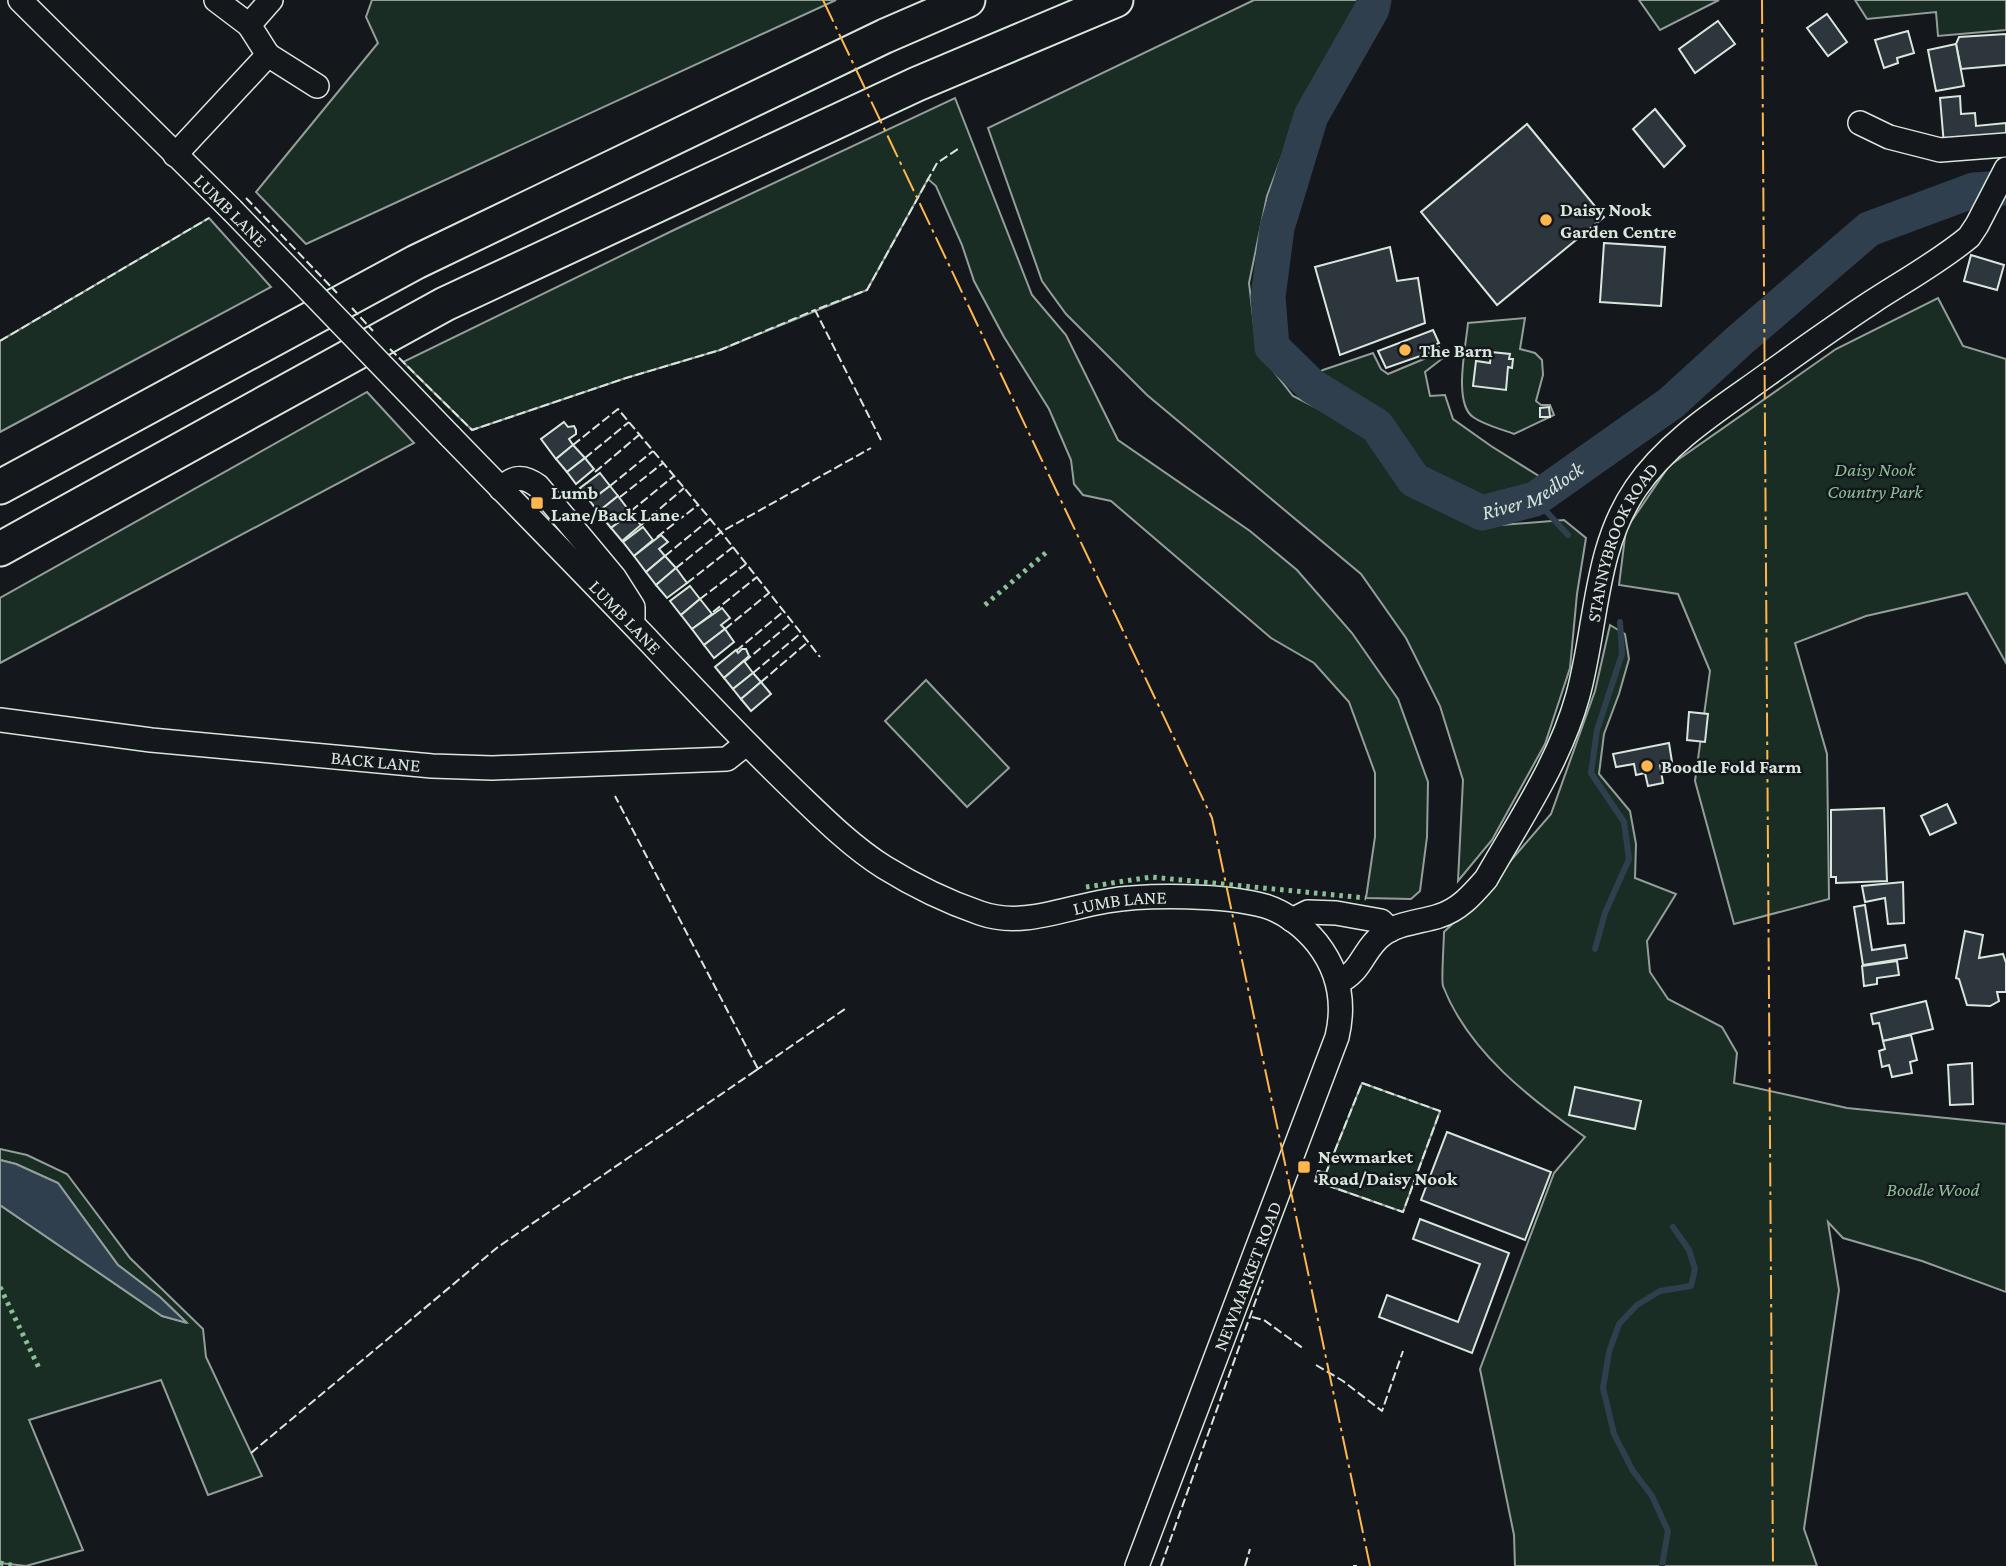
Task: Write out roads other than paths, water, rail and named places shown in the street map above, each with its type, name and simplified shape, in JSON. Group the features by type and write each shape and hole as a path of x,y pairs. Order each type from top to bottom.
{"highway":[{"path":"0,487 416,262 885,36 968,0"},
{"path":"0,549 445,304 918,83 1115,0"}],"street":[{"name":"LUMB LANE","path":"20,0 232,210 746,744 815,811 883,866 981,914 1004,919 1030,918 1107,901 1136,898 1210,899 1265,906 1292,919 1310,934 1338,982"},
{"path":"216,0 249,25 268,55 317,86"},
{"path":"249,25 271,0"},
{"path":"175,155 268,55"},
{"path":"1860,123 1889,137 1940,150 2006,145"},
{"name":"STANNYBROOK ROAD","path":"1390,930 1441,916 1459,906 1471,895 1486,879 1534,796 1564,738 1577,697 1610,539 1626,505 1650,470 1710,415 1838,324 1969,237 2006,169"},
{"name":"BACK LANE","path":"0,720 151,740 432,766 492,768 727,759 746,744"},
{"path":"1292,919 1308,912 1336,913 1381,921 1390,930 1380,936 1351,976 1338,982"},
{"name":"NEWMARKET ROAD","path":"1137,1566 1337,1037 1340,1023 1338,982"}],"water":[{"path":"0,1160 16,1164 58,1183 118,1265 160,1297 187,1323 162,1316 0,1205"}],"waterway":[{"name":"River Medlock","path":"1374,0 1372,9 1311,116 1277,228 1268,297 1272,347 1312,386 1377,426 1414,480 1482,513 1535,499 1671,403 1869,229 1974,190 2006,188"},
{"path":"1535,499 1568,535"},
{"path":"1595,949 1605,913 1629,859 1624,822 1591,773 1597,730 1622,654 1620,622"},
{"path":"1662,1566 1668,1531 1652,1496 1633,1471 1614,1434 1603,1388 1609,1352 1619,1324 1637,1305 1660,1291 1691,1286 1695,1269 1689,1250 1673,1227"}],"place":[{"name":"Daisy Nook Garden Centre","path":"1546,220"},
{"name":"The Barn","path":"1405,350"},
{"name":"Lumb Lane/Back Lane","path":"537,503"},
{"name":"Boodle Fold Farm","path":"1647,766"},
{"name":"Newmarket Road/Daisy Nook","path":"1304,1167"}],"park label":[{"name":"Daisy Nook Country Park","path":"1875,480"},
{"name":"Boodle Wood","path":"1933,1189"}]}
